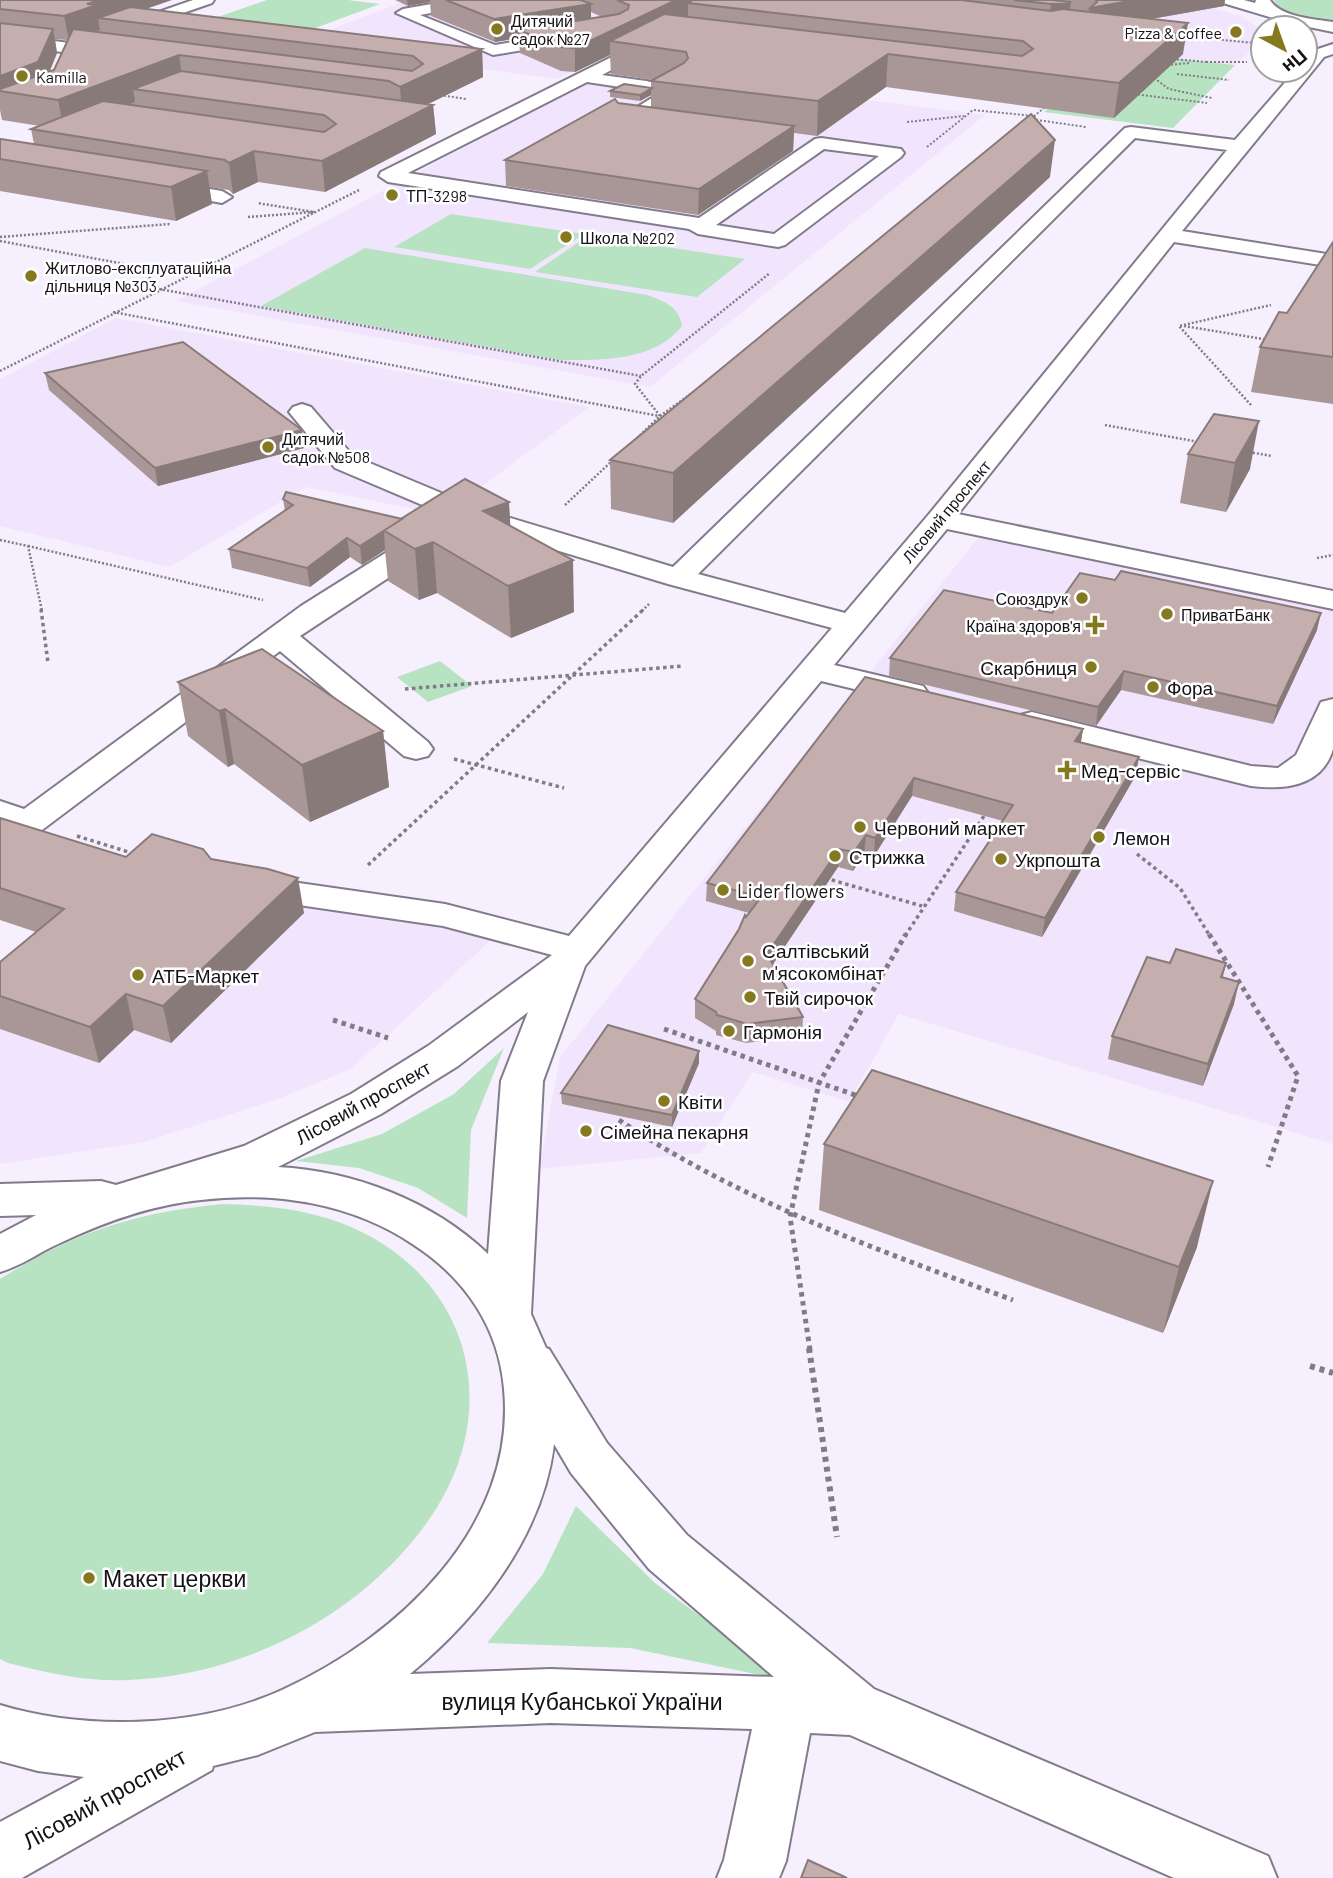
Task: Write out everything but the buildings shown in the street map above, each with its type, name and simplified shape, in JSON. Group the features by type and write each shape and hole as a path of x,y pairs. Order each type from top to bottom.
{"street":[{"path":"69,48 207,0"},
{"path":"480,0 403,13 493,50 532,62"},
{"path":"1228,0 1268,14"},
{"path":"1263,0 1262,3 1278,14"},
{"path":"694,1 732,3"},
{"path":"388,176 732,3"},
{"path":"493,50 592,33"},
{"path":"661,38 688,41"},
{"path":"0,39 137,57"},
{"path":"63,67 69,48"},
{"name":"Лісовий проспект","path":"176,1185 260,1157 366,1104 443,1056 572,956 940,519 1240,146 1326,52"},
{"path":"558,69 677,90 625,120 667,126"},
{"path":"678,578 1131,132 1240,146"},
{"path":"790,142 817,146"},
{"path":"821,143 895,153 778,241 698,228 817,146 821,143"},
{"path":"388,176 702,225"},
{"path":"141,184 222,197"},
{"path":"1170,235 1333,261"},
{"path":"302,412 344,462 467,514 678,578 850,624"},
{"path":"14,817 238,667 312,612 467,514"},
{"path":"940,519 1333,600"},
{"path":"281,636 416,749"},
{"path":"200,657 238,667"},
{"path":"812,669 938,699"},
{"path":"997,713 1251,776 1283,778 1301,771 1308,762 1333,709"},
{"path":"232,884 444,915 572,956"},
{"name":"Лісовий проспект","path":"516,1331 522,1081 572,956"},
{"name":"вулиця Кубанської України","path":"176,1185 249,1181 310,1186 367,1199 418,1223 462,1255 516,1331 589,1458 668,1552 853,1708 1247,1878"},
{"path":"0,1255 36,1233 128,1196 176,1185"},
{"path":"0,1200 128,1196"},
{"path":"0,1734 27,1743 115,1752 207,1741 259,1727 310,1706 378,1666 436,1618 481,1564 512,1507 528,1450 532,1396 516,1331"},
{"name":"вулиця Кубанської України","path":"310,1706 551,1696 853,1708"},
{"path":"748,1878 755,1861 786,1704"},
{"name":"Лісовий проспект","path":"0,1856 207,1741"}],"path":[{"path":"1177,36 1249,43"},
{"path":"1166,58 1207,62"},
{"path":"1162,66 1247,62"},
{"path":"1177,74 1229,80"},
{"path":"1154,78 1169,89 1212,97"},
{"path":"1125,93 1207,103"},
{"path":"1034,116 1053,100"},
{"path":"965,116 973,110 1034,116 1037,120 1131,132"},
{"path":"0,371 388,176"},
{"path":"0,241 141,267 159,289 641,376"},
{"path":"1179,326 1271,305"},
{"path":"113,313 660,416"},
{"path":"1179,326 1280,342"},
{"path":"1179,326 1251,405"},
{"path":"631,443 660,416 705,383"},
{"path":"1105,425 1208,444"},
{"path":"1246,451 1272,456"},
{"path":"534,535 621,453"},
{"path":"0,540 312,612"},
{"path":"28,546 46,631 48,663"},
{"path":"331,898 678,578"},
{"path":"351,694 683,666"},
{"path":"416,749 564,788"},
{"path":"837,1537 790,1217 819,1083 922,906 992,804"},
{"path":"14,817 143,857"},
{"path":"1137,854 1180,888 1298,1076 1268,1167"},
{"path":"815,875 922,906"},
{"path":"664,1029 869,1100"},
{"path":"619,1120 664,1152 790,1217 1013,1300"},
{"path":"1310,1366 1333,1373"}],"shaded area":[{"name":"Дитячий садок №27","path":"408,0 626,0 692,14 558,79 293,44"},
{"path":"1186,1 1241,16 1249,22 1249,53 1235,65 1116,52"},
{"name":"Школа №202","path":"613,68 985,115 650,387 176,301"},
{"name":"Дитячий садок №508","path":"116,318 589,407 443,515 306,487 169,567 0,526 0,379"},
{"path":"983,532 1333,604 1333,1144 899,1014 849,1102 753,1072 701,1153 539,1169 560,1057"},
{"path":"158,843 490,941 351,1069 278,1099 144,1142 0,1164 0,967"}],"green space":[{"path":"267,0 348,0 380,4 310,30 215,18"},
{"path":"1274,0 1333,0 1333,23 1319,20 1319,14 1294,14 1277,7"},
{"path":"1116,52 1235,65 1173,128 1044,112"},
{"path":"451,214 584,234 530,269 394,247"},
{"path":"589,235 745,259 697,297 535,272"},
{"path":"365,248 647,295 674,309 682,326 670,338 642,353 609,359 559,360 261,306"},
{"path":"440,661 472,686 428,702 397,677"},
{"path":"504,1048 471,1130 467,1218 418,1188 359,1168 296,1161 382,1134 454,1094"},
{"path":"222,1204 288,1209 335,1221 391,1249 423,1277 447,1310 462,1347 469,1386 467,1427 456,1468 436,1509 409,1545 378,1578 303,1631 261,1651 217,1666 173,1676 128,1680 82,1678 8,1663 0,1659 0,1279 54,1249 106,1227 160,1213"},
{"path":"576,1506 655,1583 789,1681 630,1648 487,1643 543,1574"}],"place":[{"name":"Дитячий садок №27","path":"497,29"},
{"name":"Pizza & coffee","path":"1236,32"},
{"name":"Kamilla","path":"22,76"},
{"name":"ТП-3298","path":"392,195"},
{"name":"Школа №202","path":"566,237"},
{"name":"Житлово-експлуатаційна дільниця №303","path":"31,276"},
{"name":"Дитячий садок №508","path":"268,447"},
{"name":"Союздрук","path":"1082,598"},
{"name":"ПриватБанк","path":"1167,614"},
{"name":"Країна здоров'я","path":"1095,625"},
{"name":"Скарбниця","path":"1091,667"},
{"name":"Фора","path":"1153,687"},
{"name":"Мед-сервіс","path":"1067,770"},
{"name":"Червоний маркет","path":"860,827"},
{"name":"Лемон","path":"1099,837"},
{"name":"Стрижка","path":"835,856"},
{"name":"Укрпошта","path":"1001,859"},
{"name":"Lider flowers","path":"723,890"},
{"name":"Салтівський м'ясокомбінат","path":"748,961"},
{"name":"АТБ-Маркет","path":"138,975"},
{"name":"Твій сирочок","path":"750,997"},
{"name":"Гармонія","path":"729,1031"},
{"name":"Квіти","path":"664,1101"},
{"name":"Сімейна пекарня","path":"586,1131"},
{"name":"Макет церкви","path":"89,1578"}]}
